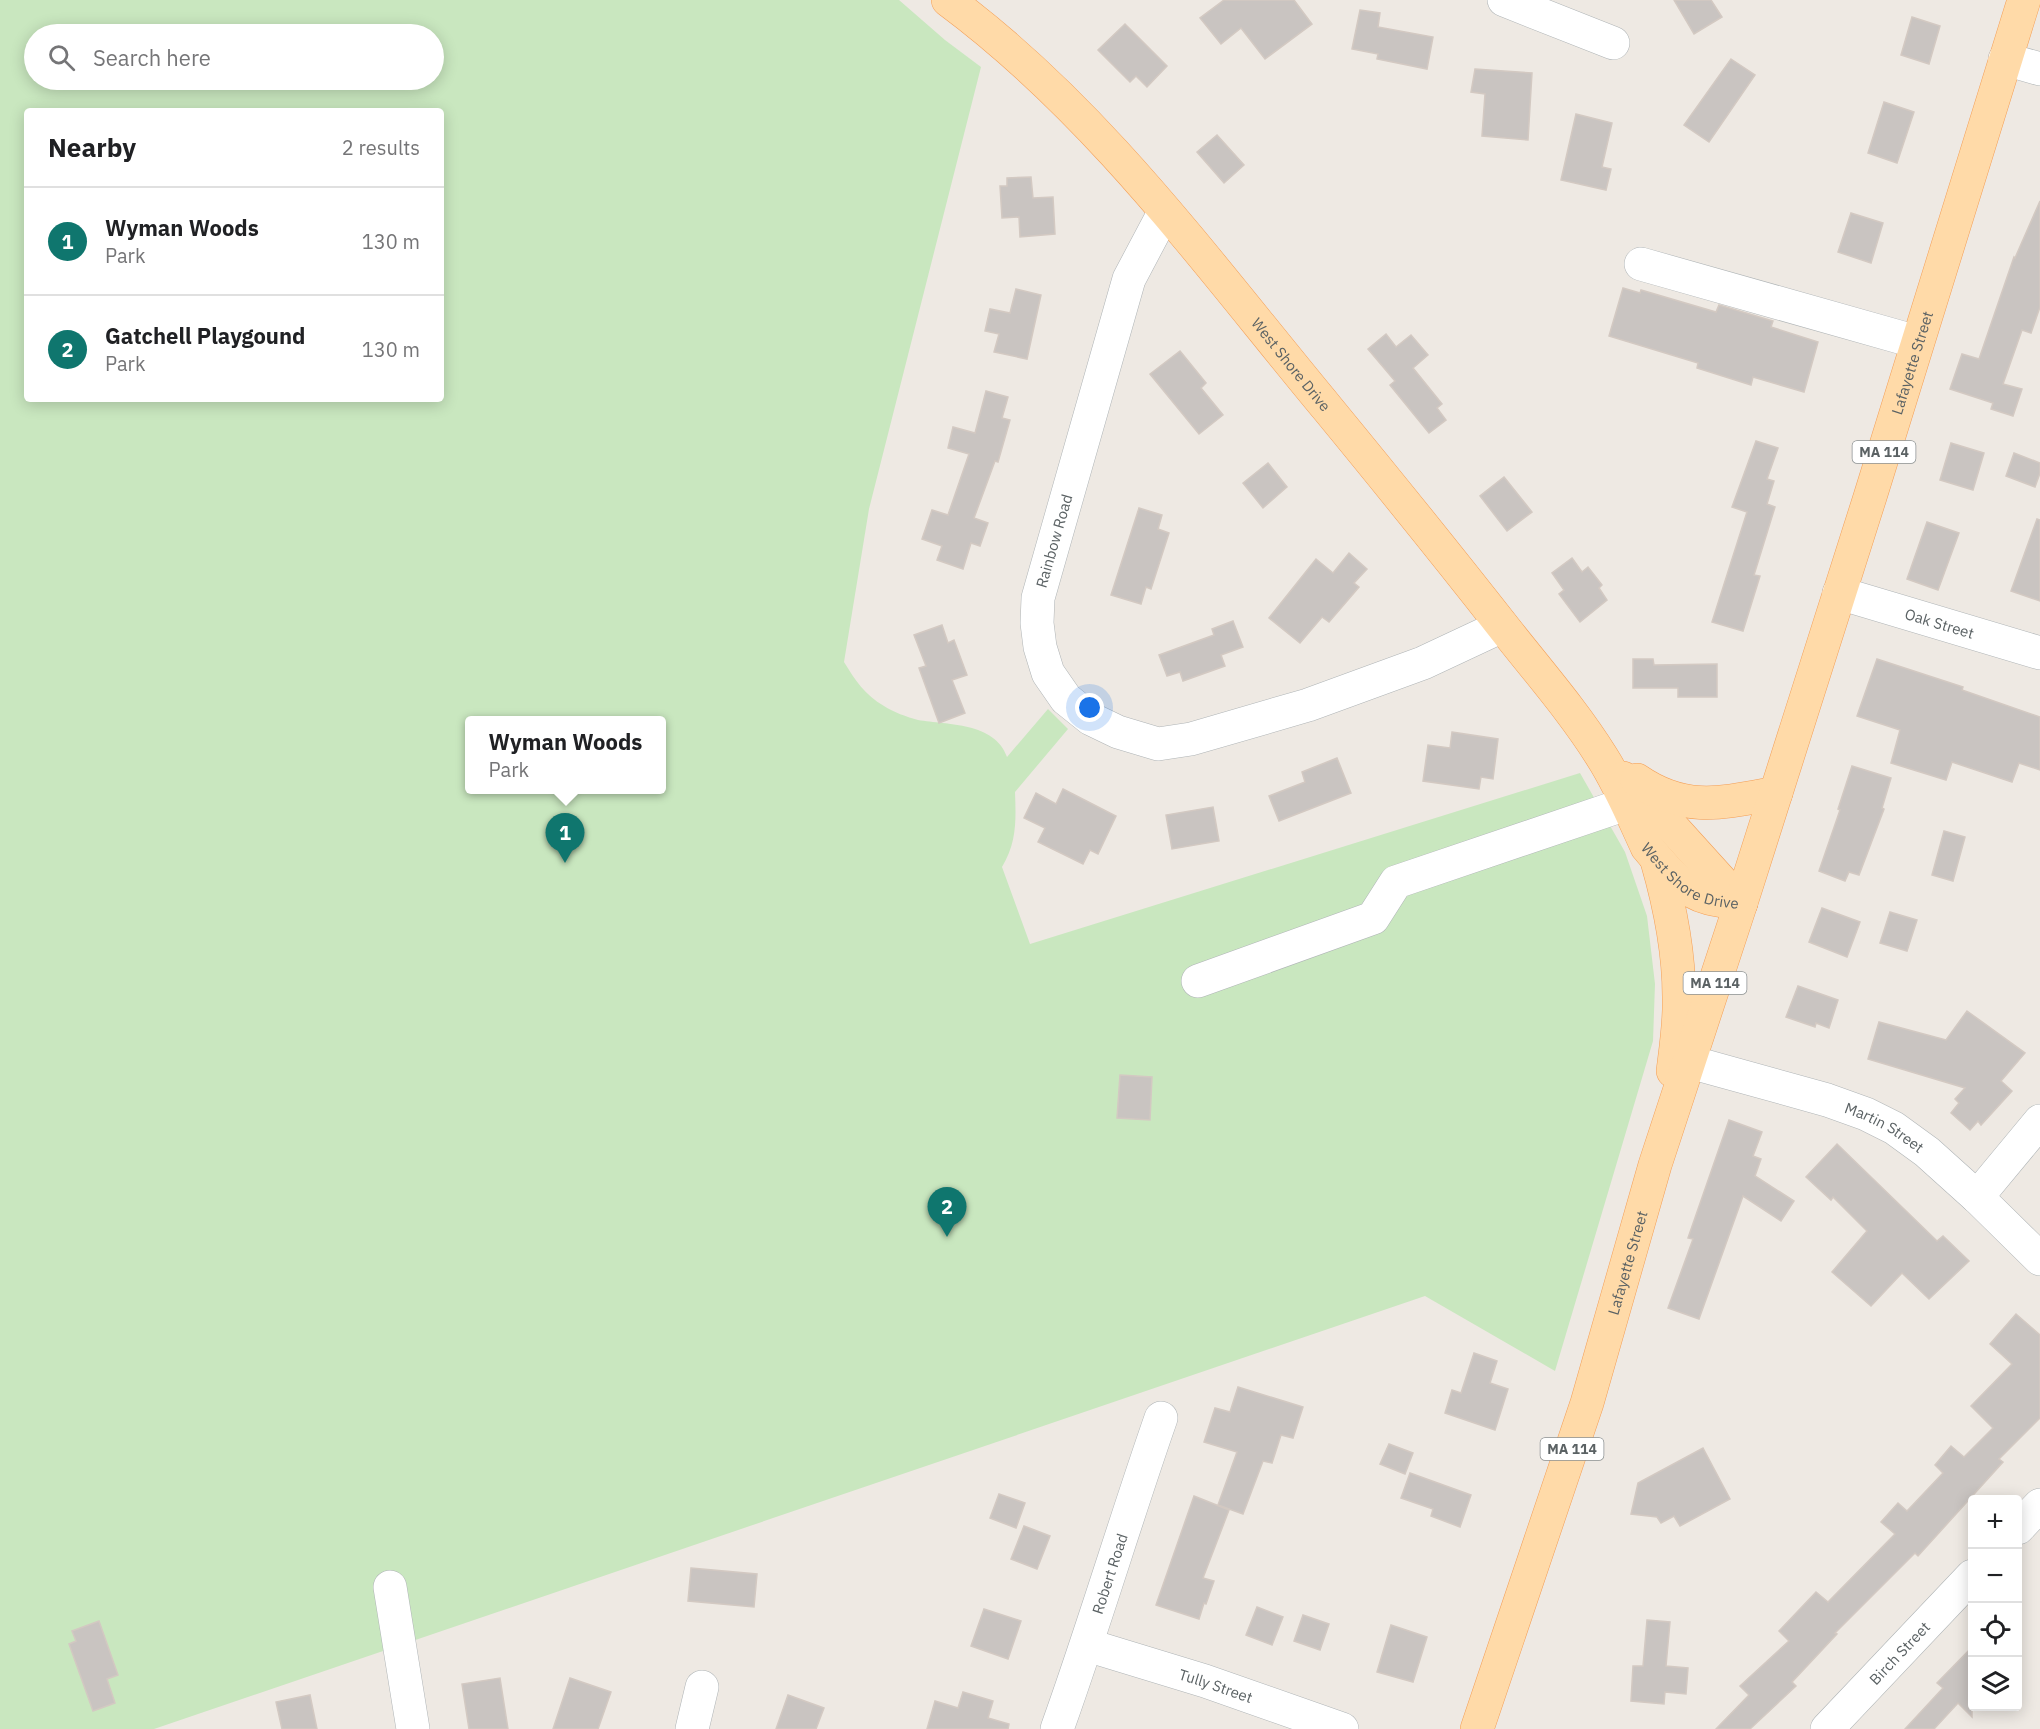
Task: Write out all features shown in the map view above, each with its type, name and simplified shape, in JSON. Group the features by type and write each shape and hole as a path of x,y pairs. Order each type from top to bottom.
{"main road":[{"name":"West Shore Drive","path":"948,0 1017,56 1072,108 1131,170 1244,305 1503,626 1603,758 1674,828 1741,903"},
{"name":"Lafayette Street","path":"1477,1729 1587,1403 1664,1140 1776,793 2024,0"},
{"name":"West Shore Drive","path":"1603,758 1647,847 1657,859 1686,888 1706,898 1741,903"},
{"path":"1603,758 1652,791 1689,803 1730,802 1776,793"},
{"path":"1657,859 1667,894 1677,949 1680,1000 1664,1140"}],"street":[{"path":"1504,0 1613,43"},
{"path":"2005,59 2040,69"},
{"name":"Rainbow Road","path":"1165,211 1129,279 1038,598 1037,623 1040,647 1048,673 1066,699 1091,719 1118,732 1158,744 1191,739 1308,705 1423,663 1503,626"},
{"path":"1641,264 1917,342"},
{"name":"Oak Street","path":"1839,593 2040,653"},
{"path":"1198,981 1373,918 1396,882 1626,804"},
{"name":"Martin Street","path":"1690,1062 1827,1100 1866,1114 1894,1128 1927,1152 2040,1259"},
{"path":"1977,1197 2040,1121"},
{"name":"Robert Road","path":"1056,1729 1087,1645 1122,1531 1161,1418"},
{"path":"2022,1524 2040,1505"},
{"name":"Birch Street","path":"1827,1729 1968,1580"},
{"path":"390,1587 413,1729"},
{"name":"Tully Street","path":"1087,1645 1205,1681 1342,1729"},
{"path":"692,1729 702,1687"}],"green space":[{"path":"0,0 899,0 945,40 981,67 869,509 844,662 856,681 877,702 918,720 969,727 981,731 1001,746 1007,757 1048,709 1068,729 1015,792 1013,840 1002,867 1030,944 1580,773 1625,852 1647,916 1655,984 1653,1041 1555,1371 1425,1296 154,1729 0,1729"}],"building":[{"path":"1224,0 1294,0 1312,24 1265,59 1241,28 1221,44 1200,18"},
{"path":"1674,0 1711,0 1722,17 1694,34"},
{"path":"1360,10 1380,13 1378,27 1433,37 1427,69 1377,59 1378,54 1352,49"},
{"path":"1912,17 1940,26 1929,64 1901,55"},
{"path":"1125,24 1167,66 1147,87 1136,76 1130,82 1098,50"},
{"path":"1731,59 1755,75 1709,142 1684,125"},
{"path":"1475,69 1532,73 1528,140 1482,136 1485,94 1471,92"},
{"path":"1884,102 1914,112 1897,163 1868,153"},
{"path":"1576,114 1612,123 1602,167 1611,169 1606,190 1561,180"},
{"path":"1217,135 1244,165 1224,183 1197,152"},
{"path":"1031,177 1033,198 1053,197 1055,234 1020,237 1019,217 1002,218 1000,186 1007,186 1007,178"},
{"path":"2040,201 2040,307 2031,333 2022,330 2003,384 2022,389 2013,416 1991,409 1993,403 1950,389 1962,354 1979,359 2014,257"},
{"path":"1851,213 1883,223 1871,263 1838,252"},
{"path":"1623,288 1640,293 1641,290 1716,312 1719,305 1773,321 1771,327 1818,342 1804,392 1753,377 1751,385 1697,368 1698,363 1609,336"},
{"path":"1016,289 1041,295 1027,359 994,352 999,334 985,331 990,309 1010,313"},
{"path":"1386,334 1396,347 1411,335 1428,355 1413,368 1442,404 1437,408 1446,420 1429,433 1390,385 1395,381 1368,349"},
{"path":"1180,351 1206,383 1201,388 1223,415 1199,434 1150,374"},
{"path":"986,391 1008,397 1002,418 1010,420 998,462 995,461 974,518 988,523 980,546 971,543 963,569 937,560 942,546 922,539 932,510 948,515 969,454 948,448 953,427 975,433"},
{"path":"1756,441 1778,448 1767,479 1774,481 1767,504 1775,507 1754,575 1760,576 1743,631 1712,622 1747,512 1732,507"},
{"path":"1951,443 1984,453 1973,490 1940,480"},
{"path":"2014,453 2040,463 2040,473 2035,487 2006,476"},
{"path":"1268,463 1287,487 1263,508 1243,483"},
{"path":"1504,477 1532,512 1507,531 1480,496"},
{"path":"1139,508 1162,515 1158,529 1169,533 1151,589 1146,587 1141,604 1111,595"},
{"path":"2037,519 2040,520 2040,601 2011,591"},
{"path":"1927,522 1959,533 1938,590 1907,579"},
{"path":"1349,553 1367,569 1354,583 1359,587 1329,622 1322,617 1300,643 1269,618 1316,559 1333,573"},
{"path":"1572,558 1582,572 1588,567 1602,585 1599,588 1607,600 1580,622 1559,594 1564,590 1552,573"},
{"path":"1233,621 1243,647 1221,655 1225,666 1183,681 1180,672 1167,676 1159,655 1214,635 1212,629"},
{"path":"942,625 948,643 954,640 967,675 952,680 965,713 939,723 919,668 926,666 914,635"},
{"path":"1633,659 1653,659 1654,665 1717,664 1717,697 1678,697 1678,688 1633,688"},
{"path":"1877,659 1963,687 1962,690 2040,717 2040,770 2019,763 2012,782 1952,762 1946,780 1891,763 1900,730 1857,716"},
{"path":"1452,732 1498,739 1493,779 1481,777 1479,789 1423,781 1428,745 1450,748"},
{"path":"1337,758 1351,793 1279,821 1269,796 1305,782 1302,772"},
{"path":"1852,766 1891,778 1882,808 1884,809 1859,875 1849,872 1845,881 1819,871"},
{"path":"1063,789 1116,816 1098,854 1090,850 1083,864 1038,842 1045,828 1024,818 1036,793 1056,804"},
{"path":"1213,807 1219,841 1172,849 1166,815"},
{"path":"1944,831 1965,837 1953,881 1932,875"},
{"path":"1822,908 1860,922 1847,957 1809,942"},
{"path":"1890,912 1917,920 1907,951 1880,943"},
{"path":"1798,986 1838,1000 1829,1028 1816,1023 1815,1027 1786,1017"},
{"path":"1967,1011 2025,1053 2001,1081 2012,1091 1981,1125 1978,1121 1970,1130 1951,1113 1959,1103 1955,1099 1965,1088 1868,1059 1879,1022 1946,1040"},
{"path":"1120,1075 1152,1077 1150,1120 1117,1118"},
{"path":"1729,1120 1762,1132 1753,1156 1761,1159 1755,1176 1794,1201 1781,1221 1743,1196 1699,1319 1668,1308 1693,1239 1688,1238"},
{"path":"1837,1144 1937,1241 1943,1236 1969,1261 1929,1299 1902,1273 1871,1306 1832,1272 1867,1231 1833,1197 1831,1200 1806,1177"},
{"path":"2016,1314 2040,1335 2040,1418 1999,1459 2003,1462 1973,1495 1968,1495 1968,1501 1918,1556 1915,1553 1835,1633 1837,1634 1792,1682 1796,1686 1750,1729 1716,1729 1749,1695 1740,1686 1789,1641 1779,1631 1816,1592 1828,1602 1895,1534 1881,1522 1898,1503 1907,1511 1943,1473 1935,1465 1951,1446 1964,1457 1993,1428 1971,1406 2012,1364 1990,1344"},
{"path":"1474,1353 1497,1361 1490,1383 1508,1389 1495,1430 1445,1413 1452,1390 1461,1393"},
{"path":"1238,1387 1303,1407 1293,1438 1281,1435 1272,1463 1263,1461 1243,1514 1218,1505 1237,1452 1204,1442 1215,1408 1230,1412"},
{"path":"1389,1444 1413,1453 1405,1474 1380,1464"},
{"path":"1703,1448 1730,1499 1680,1526 1674,1516 1661,1523 1657,1517 1631,1514 1638,1483"},
{"path":"1410,1473 1471,1495 1460,1527 1431,1516 1433,1509 1401,1498"},
{"path":"999,1494 1025,1503 1016,1528 990,1518"},
{"path":"1194,1496 1229,1510 1203,1578 1214,1581 1199,1619 1156,1605"},
{"path":"1024,1526 1050,1536 1037,1569 1011,1559"},
{"path":"691,1568 757,1574 754,1607 688,1601"},
{"path":"1257,1607 1283,1617 1272,1645 1246,1635"},
{"path":"984,1609 1021,1621 1008,1659 971,1646"},
{"path":"1303,1615 1329,1624 1320,1650 1294,1641"},
{"path":"1647,1620 1670,1622 1666,1666 1688,1668 1686,1694 1665,1692 1664,1704 1631,1701 1633,1666 1643,1666"},
{"path":"99,1621 118,1675 107,1679 115,1703 93,1711 69,1644 76,1641 72,1631"},
{"path":"1391,1625 1427,1637 1413,1682 1377,1672"},
{"path":"1968,1651 1968,1711 1972,1711 1972,1717 1958,1703 1934,1729 1905,1729 1943,1688 1937,1683"},
{"path":"500,1678 508,1729 469,1729 462,1684"},
{"path":"570,1678 611,1692 598,1729 553,1729"},
{"path":"963,1692 993,1701 988,1718 1009,1724 1008,1729 927,1729 935,1701 958,1708"},
{"path":"310,1695 317,1729 282,1729 276,1702"},
{"path":"788,1695 824,1708 816,1729 776,1729"}],"place":[{"name":"Wyman Woods","path":"565,863"},
{"name":"Gatchell Playgound","path":"947,1237"}]}
